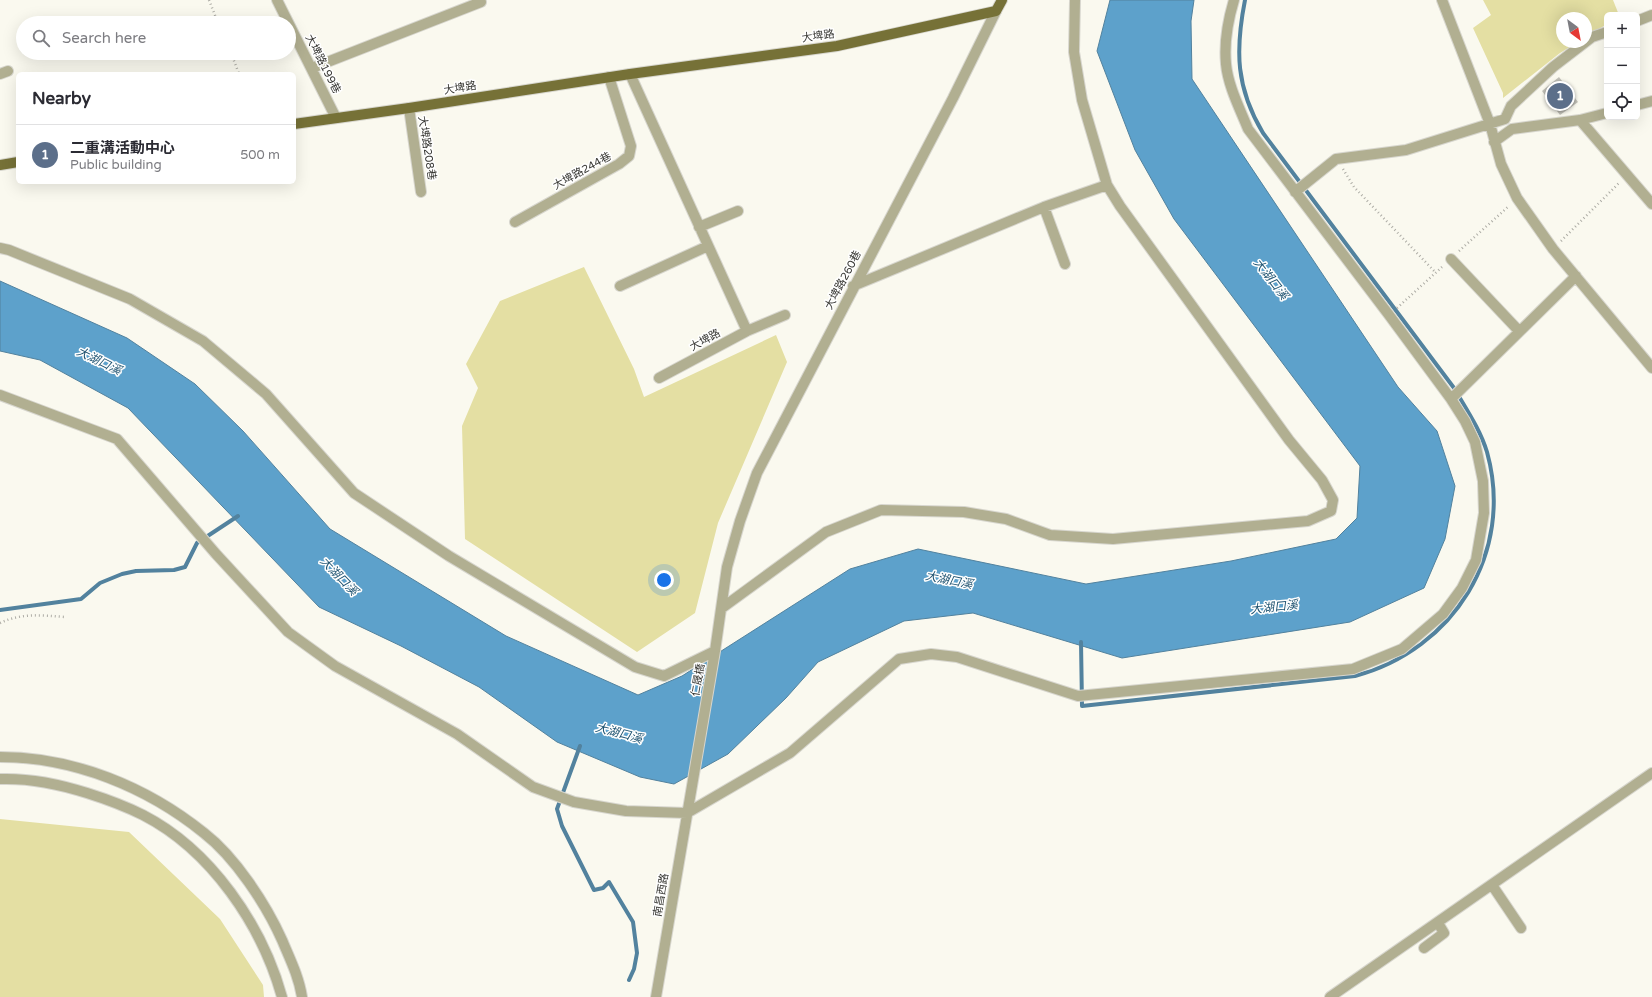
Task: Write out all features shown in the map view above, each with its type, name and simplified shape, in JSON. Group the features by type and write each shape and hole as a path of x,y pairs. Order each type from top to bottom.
{"main road":[{"path":"996,11 1002,0"},
{"name":"大埤路","path":"296,124 609,77 837,46 996,11"},
{"path":"0,165 16,162"}],"street":[{"name":"大埤路199巷","path":"277,0 285,16"},
{"path":"722,608 826,532 881,510 964,512 1006,519 1050,535 1113,539 1308,521 1331,511 1333,500 1322,480 1280,428 1120,206 1107,185 1082,100 1076,66 1074,52 1075,0"},
{"path":"0,395 117,439 216,554 288,632 335,666 457,734 533,787 574,802 626,811 687,813 790,753 899,659 931,654 957,657 1078,696 1353,669 1402,649 1443,614 1462,588 1476,560 1484,513 1483,481 1475,442 1465,421 1390,315 1248,129 1226,64 1228,19 1234,0"},
{"path":"1442,0 1490,124 1501,164 1517,198 1553,249 1652,368"},
{"path":"312,68 482,2"},
{"name":"大埤路260巷","path":"728,567 740,522 757,473 996,11"},
{"path":"1640,20 1652,15"},
{"path":"1295,192 1336,159 1406,150 1505,119 1511,106 1553,67 1592,37 1604,33"},
{"name":"大埤路199巷","path":"296,37 336,118"},
{"path":"630,74 746,331"},
{"name":"大埤路244巷","path":"516,222 619,164 629,156 631,146 609,77"},
{"path":"1640,104 1652,101"},
{"name":"大埤路208巷","path":"408,108 421,192"},
{"path":"1494,142 1512,129 1580,120 1604,114"},
{"path":"1505,119 1512,129"},
{"path":"1580,120 1652,204"},
{"path":"853,286 1044,207 1107,185"},
{"path":"1044,207 1065,264"},
{"path":"699,228 738,211"},
{"path":"620,286 708,246"},
{"path":"0,248 9,250 130,299 203,341 266,394 354,493 449,556 635,667 664,676 715,651"},
{"path":"1451,259 1519,331"},
{"path":"1450,399 1576,276"},
{"name":"大埤路","path":"659,378 746,331 785,314"},
{"name":"仁晟橋","path":"691,797 728,567"},
{"path":"0,757 52,761 108,777 142,792 204,833 237,867 267,911 294,966 302,997"},
{"path":"1330,997 1651,774"},
{"path":"0,779 16,778 63,786 104,799 145,816 176,837 214,871 239,905 270,960 282,997"},
{"name":"南昌西路","path":"656,997 691,797"},
{"path":"1492,885 1522,928"},
{"path":"1424,948 1444,932 1438,923"}],"path":[{"path":"209,0 215,16"},
{"path":"234,60 239,72"},
{"path":"1336,159 1354,187 1436,273"},
{"path":"1553,249 1627,175"},
{"path":"0,622 11,617 29,614 65,617"}],"shaded area":[{"path":"1483,0 1613,0 1618,12 1604,12 1604,26 1592,33 1592,12 1556,12 1556,48 1568,48 1503,98 1503,93 1473,28 1491,15"},
{"path":"584,267 634,369 644,397 776,335 787,362 718,523 695,613 637,652 465,539 462,426 478,388 466,364 500,301"},
{"path":"0,819 129,832 220,919 263,985 264,997 0,997"}],"water":[{"name":"大湖口溪","path":"1110,0 1194,0 1191,21 1192,79 1398,387 1437,431 1455,486 1445,539 1424,588 1350,622 1122,658 973,613 904,621 818,662 786,698 728,754 674,784 640,777 557,742 479,687 401,646 319,607 128,408 40,360 0,351 0,281 127,338 195,384 243,431 330,529 506,636 638,695 682,676 850,569 918,549 1086,584 1231,561 1336,539 1357,518 1360,466 1174,219 1135,150 1097,51"}],"building":[{"path":"1559,77 1578,102 1560,115 1542,91"}],"waterway":[{"path":"1081,642 1082,706 1355,676 1390,663 1421,644 1447,620 1468,592 1483,560 1492,526 1493,490 1487,452 1481,435 1472,419 1454,388 1263,133 1254,116 1247,100 1240,69 1240,36 1245,0"},
{"path":"0,610 81,599 100,583 122,574 136,571 174,570 185,567 197,543 238,516"},
{"path":"580,746 557,809 562,826 594,890 603,888 609,882 633,922 637,953 634,969 629,980"}],"place":[{"name":"二重溝活動中心","path":"1560,96"}]}
